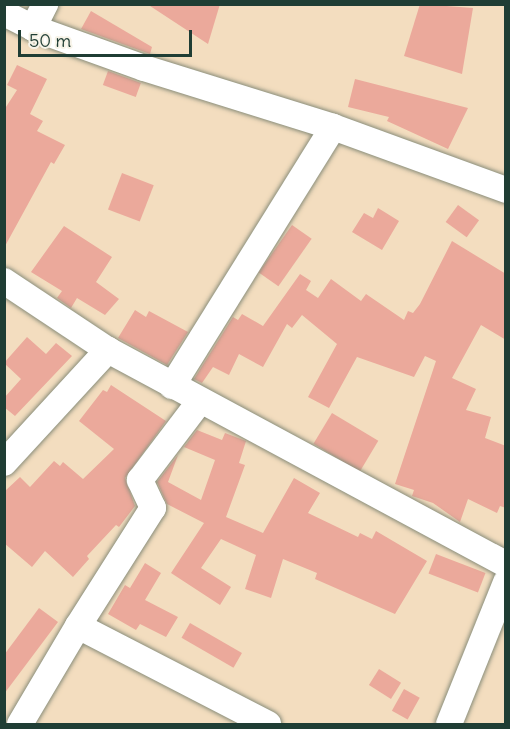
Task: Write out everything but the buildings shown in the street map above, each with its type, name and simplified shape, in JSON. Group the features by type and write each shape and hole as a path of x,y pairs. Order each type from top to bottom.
{"street":[{"path":"33,28 45,4"},
{"path":"4,13 33,28 144,68 333,127 506,190"},
{"path":"172,386 333,127"},
{"path":"4,281 108,350 506,564"},
{"path":"4,463 108,350"},
{"path":"20,724 78,626 153,508 140,480 200,401"},
{"path":"448,724 506,582"},
{"path":"78,626 268,724"}]}
